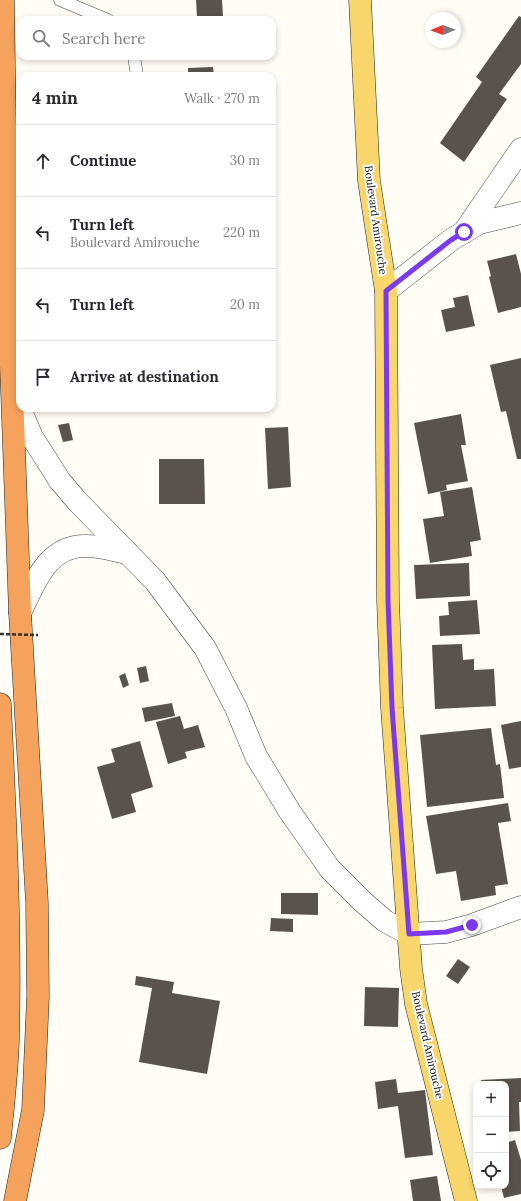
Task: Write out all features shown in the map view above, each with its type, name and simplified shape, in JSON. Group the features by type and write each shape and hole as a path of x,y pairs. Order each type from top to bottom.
{"highway":[{"path":"3,0 7,255 20,613 37,903 38,996 33,1110 15,1201"},
{"path":"0,704 8,867 9,958 8,1043 0,1138"}],"main road":[{"name":"Boulevard Amirouche","path":"360,0 370,181 386,291 388,600 392,708 409,934 416,1004 466,1201"}],"street":[{"path":"464,232 521,149"},
{"path":"386,291 451,240 479,223 521,213"},
{"path":"13,390 16,398"},
{"path":"21,412 45,460 77,501 155,581 205,648 236,708 256,756 290,812 330,869 362,901 385,921 409,934 446,932 472,925 521,907"},
{"path":"20,613 43,568 52,558 63,551 75,546 88,546 128,553"}],"lane":[{"path":"60,0 98,16"},
{"path":"135,60 136,72"},
{"path":"7,255 16,240"}],"path":[{"path":"0,634 38,635"}],"building":[{"path":"196,0 222,0 223,16 197,16"},
{"path":"519,16 521,17 521,64 499,94 507,99 464,162 440,143 482,82 476,77"},
{"path":"213,67 214,72 188,72 188,68"},
{"path":"516,254 521,274 521,307 498,313 489,277 491,276 487,261"},
{"path":"468,295 475,326 446,332 441,310 455,307 453,298"},
{"path":"521,358 521,459 517,459 506,411 501,412 490,365"},
{"path":"461,414 466,445 461,445 468,481 446,485 447,490 428,494 414,423"},
{"path":"69,423 73,440 63,442 58,425"},
{"path":"288,427 291,487 268,489 265,428"},
{"path":"159,459 204,459 205,504 159,504"},
{"path":"472,487 481,540 470,542 472,556 430,563 423,519 444,516 440,492"},
{"path":"469,563 470,596 416,599 414,565"},
{"path":"477,600 480,634 440,636 439,616 449,615 448,602"},
{"path":"462,644 463,660 474,659 474,670 494,669 496,706 435,709 432,645"},
{"path":"146,666 149,681 140,683 137,668"},
{"path":"125,673 129,685 123,688 119,676"},
{"path":"172,703 175,716 145,722 142,708"},
{"path":"180,716 184,729 198,725 205,747 185,752 187,758 168,764 156,722"},
{"path":"521,721 521,767 509,769 501,725"},
{"path":"491,728 496,765 500,764 504,798 427,807 420,735"},
{"path":"140,741 153,787 131,794 136,812 112,819 97,767 115,762 111,749"},
{"path":"508,803 511,821 498,823 508,884 495,886 496,895 461,901 456,871 436,874 426,816"},
{"path":"281,893 318,893 318,915 281,914"},
{"path":"271,918 293,919 293,932 270,931"},
{"path":"458,959 470,967 458,984 446,976"},
{"path":"136,976 174,982 172,993 220,1001 207,1074 139,1062 152,988 135,985"},
{"path":"365,987 399,988 398,1027 364,1026"},
{"path":"521,1078 521,1102 519,1102 520,1131 509,1132 509,1081 481,1080"},
{"path":"396,1079 398,1093 425,1090 433,1155 405,1158 398,1106 378,1109 375,1082"},
{"path":"515,1140 521,1160 521,1194 504,1198 502,1189 509,1189 509,1142"},
{"path":"437,1176 441,1201 413,1201 410,1180"}],"route":[{"path":"464,232 451,240 386,291 388,600 392,708 409,934 446,932 472,925"}]}
